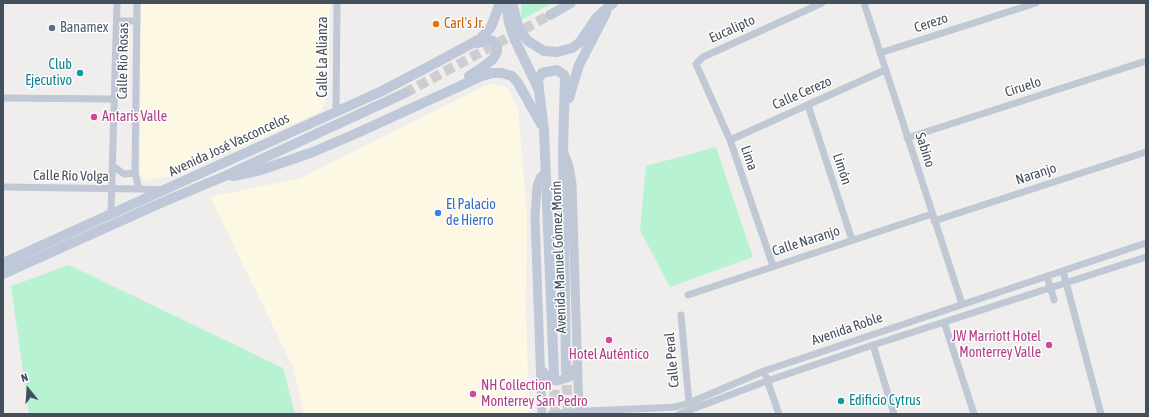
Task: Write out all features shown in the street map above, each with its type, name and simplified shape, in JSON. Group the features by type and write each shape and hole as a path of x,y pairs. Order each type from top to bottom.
{"main road":[{"path":"464,48 480,39 487,32 495,19 500,3"},
{"name":"Avenida Manuel Gómez Morín","path":"506,3 509,23 514,38 539,90 544,130 554,375"},
{"path":"512,3 516,21 524,36 534,46 550,52 565,50 579,43 597,17 612,5"},
{"path":"550,15 571,3"},
{"path":"565,116 579,65 612,5"},
{"path":"436,96 483,67 493,59 497,52 496,44 491,40 464,48"},
{"name":"Avenida José Vasconcelos","path":"3,263 382,90 464,48"},
{"path":"539,90 538,80 542,73 552,70 561,72 565,78 563,151"},
{"path":"225,176 237,176 261,170 313,152 436,96 492,73 508,75 518,83 544,130"},
{"name":"Avenida José Vasconcelos","path":"3,274 225,176 405,93"},
{"name":"Avenida Manuel Gómez Morín","path":"563,151 566,370"}],"street":[{"name":"Calle Río Rosas","path":"111,213 117,3"},
{"name":"Calle Río Rosas","path":"137,3 135,173 139,189"},
{"name":"Calle La Alianza","path":"336,111 337,3"},
{"name":"Eucalipto","path":"697,61 822,3"},
{"name":"Sabino","path":"864,3 962,304"},
{"name":"Cerezo","path":"880,52 1036,3"},
{"path":"117,21 137,21"},
{"name":"Lima","path":"697,61 697,68 730,140 773,266"},
{"name":"Ciruelo","path":"908,138 1146,61"},
{"name":"Calle Cerezo","path":"730,140 885,70"},
{"path":"3,98 114,99"},
{"name":"Limón","path":"808,105 852,240"},
{"name":"Avenida Manuel Gómez Morín","path":"563,151 569,166 572,184 576,366 579,413"},
{"name":"Naranjo","path":"933,217 1146,152"},
{"path":"113,166 124,174 135,173"},
{"name":"Avenida Manuel Gómez Morín","path":"542,414 536,202 539,181 545,173"},
{"name":"Calle Río Volga","path":"3,188 139,189"},
{"path":"139,189 164,190"},
{"name":"Calle Naranjo","path":"688,295 852,240 933,217"},
{"name":"Avenida Roble","path":"552,414 675,407 689,403 764,371 1146,243"},
{"name":"Avenida Roble","path":"678,414 768,380 1146,257"},
{"path":"1064,271 1101,414"},
{"path":"1047,276 1054,300"},
{"name":"Calle Peral","path":"681,315 689,403"},
{"path":"944,322 974,414"},
{"path":"873,345 894,414"},
{"path":"540,368 549,378 558,381 570,377 576,366"},
{"path":"764,371 779,414"}],"shaded area":[{"path":"141,3 330,3 328,97 326,98 324,106 320,112 174,176 144,180 140,175"},
{"path":"491,83 507,87 518,109 527,215 526,313 529,414 304,414 292,365 210,197 301,178"}],"green space":[{"path":"521,3 553,3 521,20"},
{"path":"716,147 753,257 670,287 640,230 646,166"},
{"path":"69,265 283,368 295,414 29,414 11,286"}],"tunnel":[{"path":"405,93 550,15"},
{"path":"566,370 568,414"},
{"path":"554,375 555,414"}],"place":[{"name":"Carl's Jr.","path":"436,24"},
{"name":"Banamex","path":"52,28"},
{"name":"Club Ejecutivo","path":"80,73"},
{"name":"Antaris Valle","path":"94,117"},
{"name":"El Palacio de Hierro","path":"438,213"},
{"name":"Hotel Auténtico","path":"609,340"},
{"name":"JW Marriott Hotel Monterrey Valle","path":"1049,345"},
{"name":"NH Collection Monterrey San Pedro","path":"473,394"},
{"name":"Edificio Cytrus","path":"841,401"}]}
